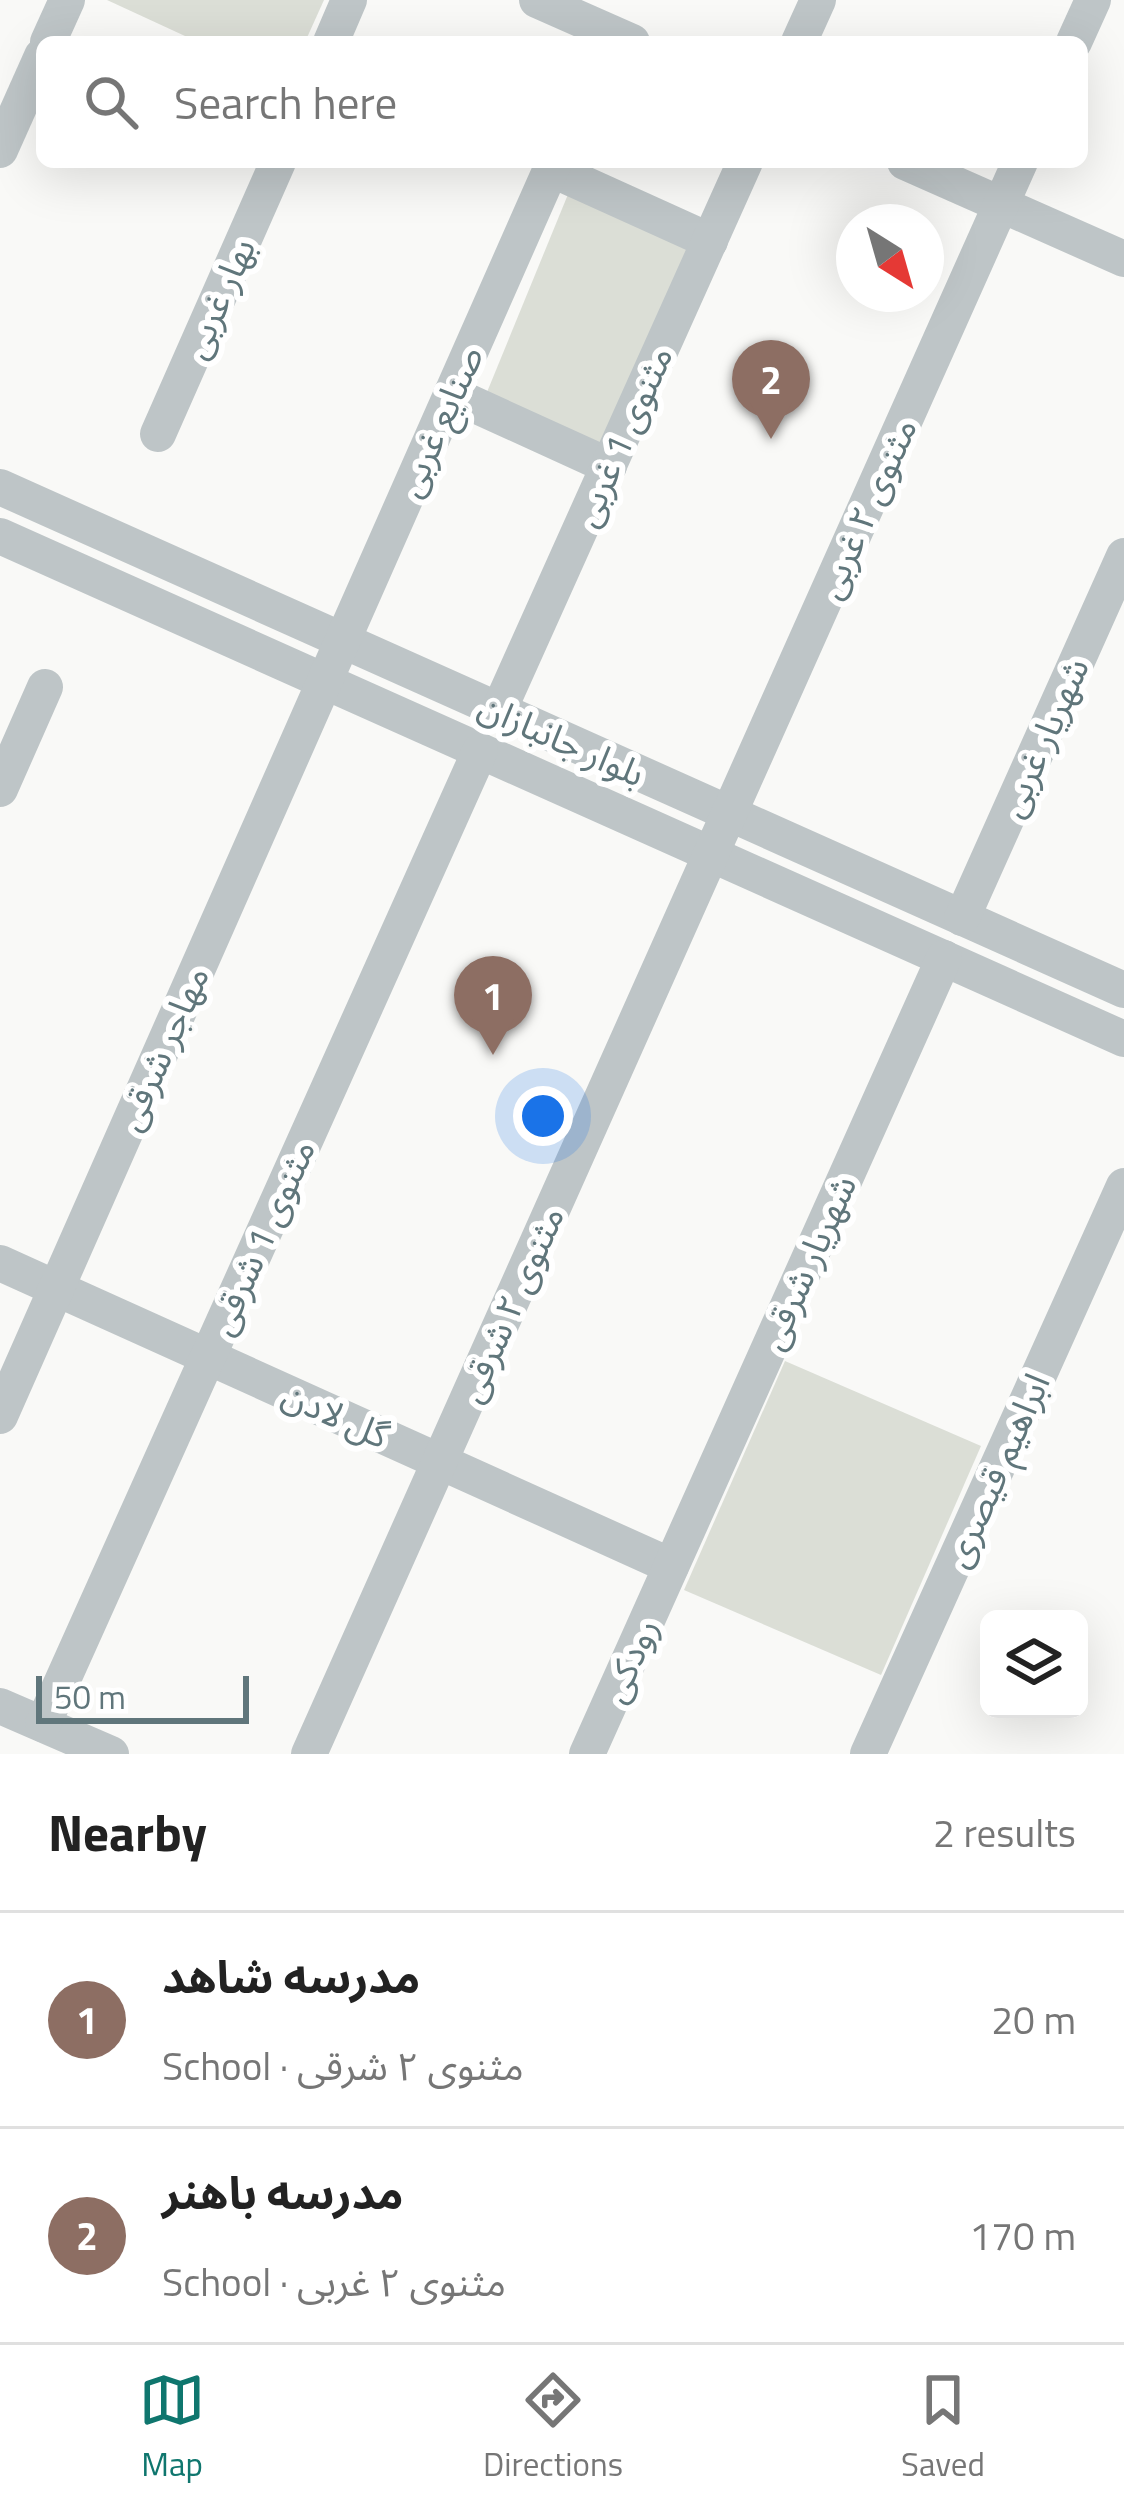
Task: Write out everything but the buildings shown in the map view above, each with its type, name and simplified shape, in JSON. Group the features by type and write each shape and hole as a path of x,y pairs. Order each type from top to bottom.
{"street":[{"path":"334,36 349,0"},
{"path":"537,0 619,29"},
{"path":"802,36 818,0"},
{"path":"1077,36 1093,0"},
{"path":"0,151 36,80"},
{"name":"بهار غربی","path":"158,434 275,168"},
{"name":"صنایع غربی","path":"325,681 552,168"},
{"path":"559,168 710,241"},
{"name":"مثنوی 1 غربی","path":"499,710 742,168"},
{"path":"918,168 1124,259"},
{"name":"مثنوی ۲ غربی","path":"711,854 1017,168"},
{"path":"452,394 609,466"},
{"name":"بلوار جانبازان","path":"0,487 1124,990"},
{"name":"بلوار جانبازان","path":"0,536 1124,1039"},
{"name":"شهریار غربی","path":"962,918 1124,556"},
{"name":"مهاجر شرقی","path":"0,1416 325,681"},
{"path":"0,789 45,687"},
{"name":"مثنوی 1 شرقی","path":"43,1724 480,751"},
{"name":"مثنوی ۲ شرقی","path":"309,1754 711,854"},
{"name":"شهریار شرقی","path":"671,1566 944,958"},
{"name":"ابراهیم قیصری","path":"868,1754 1124,1186"},
{"name":"گل لادن","path":"0,1263 671,1566"},
{"name":"رودکی","path":"587,1754 671,1566"},
{"path":"0,1706 111,1754"}],"shaded area":[{"path":"107,0 324,0 308,36 185,36"},
{"path":"571,187 692,242 601,449 485,397"},
{"path":"785,1361 981,1446 881,1675 684,1590"}],"place":[{"name":"مدرسه باهنر","path":"771,439"},
{"name":"مدرسه شاهد","path":"493,1055"}]}
